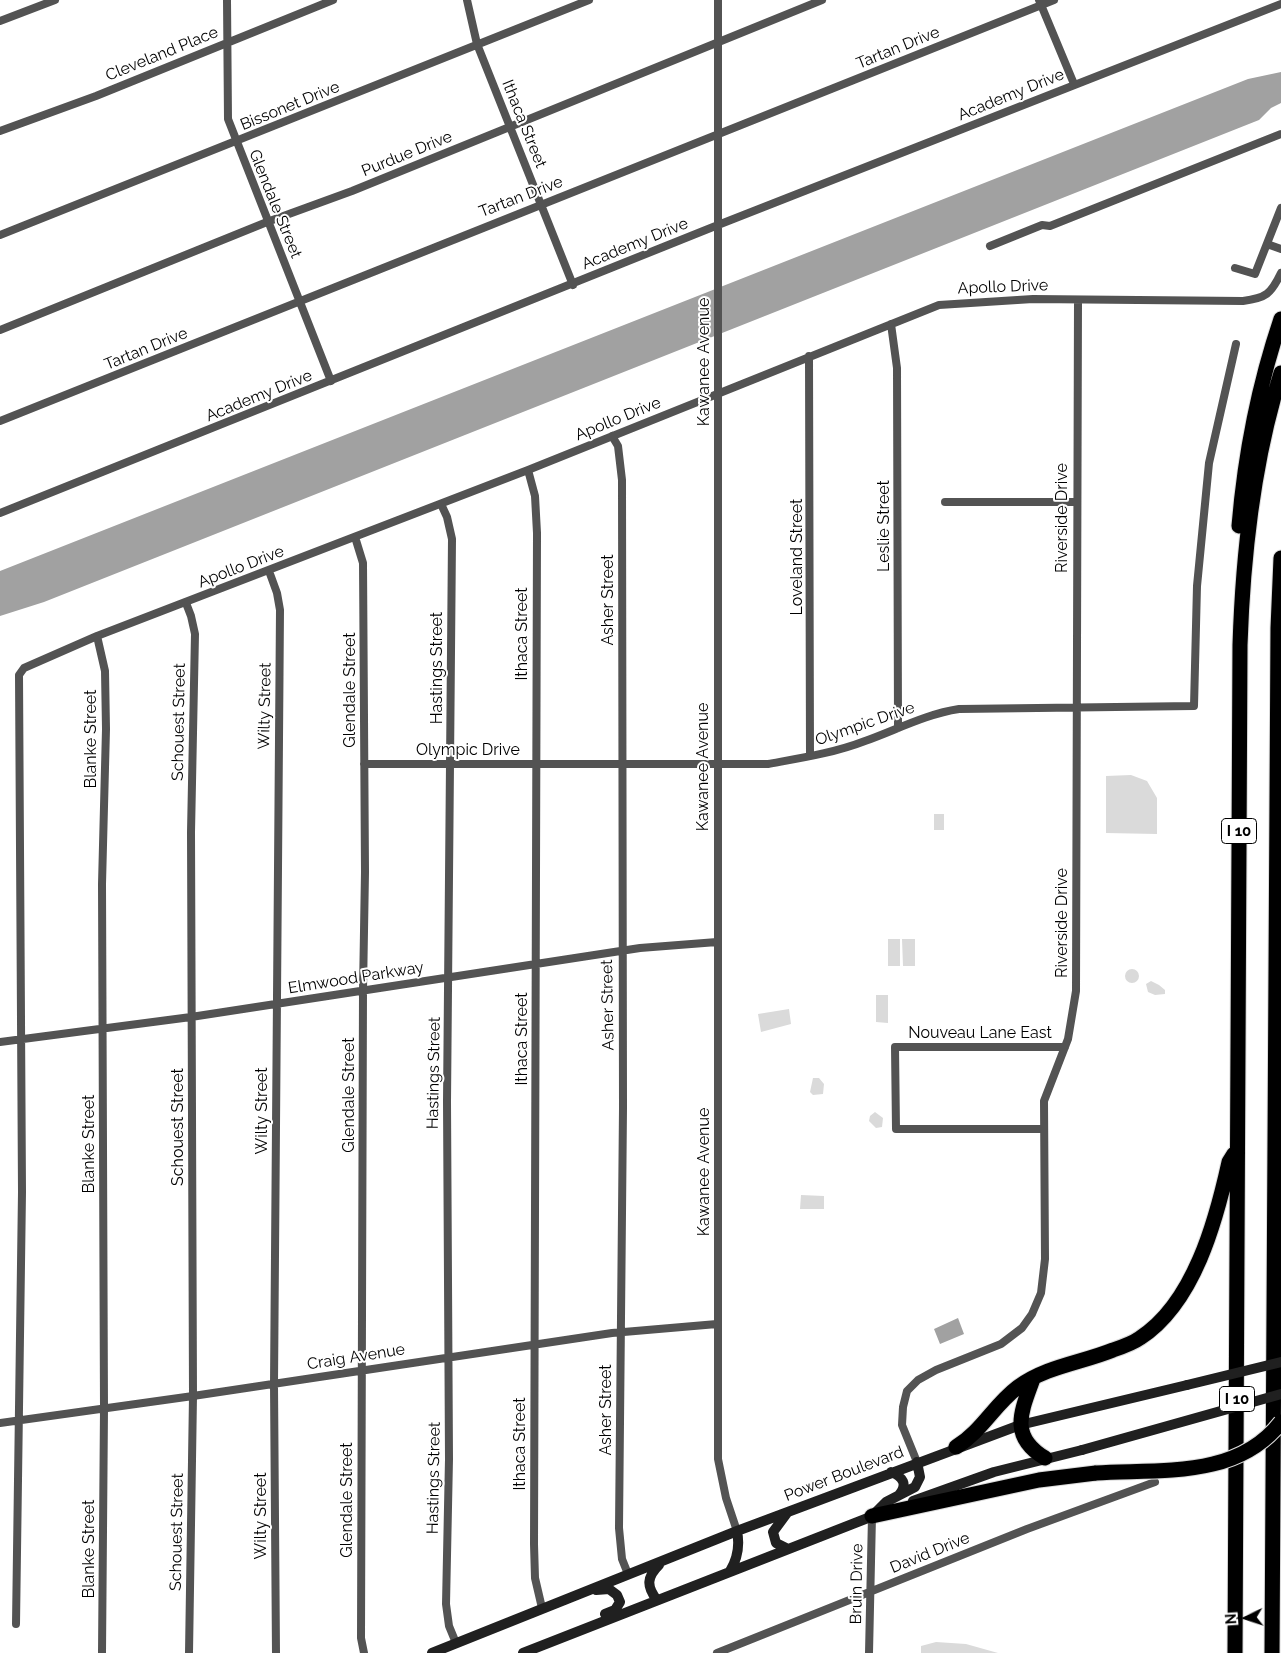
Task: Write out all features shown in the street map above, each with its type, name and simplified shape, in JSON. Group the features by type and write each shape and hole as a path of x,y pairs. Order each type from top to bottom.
{"highway":[{"path":"1240,645 1236,562 1244,467 1253,417 1270,352 1281,319"},
{"name":"I 10","path":"1236,1653 1240,645 1244,564 1252,499 1266,430 1281,374"},
{"name":"I 10","path":"1272,1653 1277,752 1281,558"},
{"path":"1277,752 1281,824"},
{"path":"956,1447 973,1436 1018,1387 1056,1367 1112,1351 1140,1338 1168,1312 1192,1275 1210,1235 1229,1162 1238,1146"},
{"path":"1033,1379 1020,1414 1020,1425 1027,1443 1034,1451 1045,1458"},
{"path":"872,1516 1039,1480 1096,1473 1206,1467 1228,1461 1264,1440 1281,1422"}],"main road":[{"name":"Power Boulevard","path":"432,1653 737,1531 956,1447 1020,1425 1281,1362"},
{"path":"523,1653 786,1548 994,1472 1082,1450 1281,1394"},
{"path":"872,1516 886,1502 915,1487 920,1477 917,1462"},
{"path":"892,1472 899,1475 904,1481 904,1486 899,1495"},
{"path":"786,1548 776,1543 773,1532 790,1511"},
{"path":"730,1571 737,1560 739,1541 737,1531"},
{"path":"657,1600 650,1591 648,1581 651,1573 663,1560"},
{"path":"590,1590 609,1589 617,1595 620,1602 615,1610 601,1616 594,1625"}],"street":[{"path":"0,21 55,0"},
{"name":"Glendale Street","path":"227,0 228,119 331,382"},
{"name":"Cleveland Place","path":"0,131 96,96 333,0"},
{"name":"Ithaca Street","path":"467,0 477,44 573,284"},
{"name":"Bissonet Drive","path":"0,234 236,142 589,0"},
{"name":"Kawanee Avenue","path":"718,0 716,765 718,1459 726,1498 737,1531"},
{"name":"Purdue Drive","path":"0,330 267,222 352,191 822,0"},
{"name":"Tartan Drive","path":"0,421 300,303 1040,3 1054,0"},
{"path":"1040,3 1074,84"},
{"name":"Academy Drive","path":"0,512 331,382 718,225 1281,4"},
{"path":"990,246 1042,225 1050,226 1281,134"},
{"path":"1235,268 1255,274 1281,208"},
{"path":"1267,244 1281,249"},
{"name":"Apollo Drive","path":"21,1039 19,675 24,668 97,636 528,470 810,356 948,303 1033,299 1243,301 1260,299 1274,290 1281,273"},
{"name":"Riverside Drive","path":"917,1462 902,1425 903,1407 907,1391 918,1380 936,1370 1001,1344 1022,1328 1032,1314 1041,1293 1044,1266 1044,1101 1065,1047 1073,1018 1076,991 1078,300"},
{"name":"Leslie Street","path":"891,324 897,368 898,728"},
{"name":"Olympic Drive","path":"364,764 768,764 810,756 864,742 943,711 959,709 1194,706 1197,586 1210,463 1236,344"},
{"name":"Loveland Street","path":"810,356 810,756"},
{"name":"Asher Street","path":"612,436 618,446 622,480 621,951 623,1108 619,1528 622,1559 628,1574"},
{"name":"Ithaca Street","path":"528,470 535,496 537,533 534,1544 535,1578 542,1608"},
{"path":"945,502 1076,502"},
{"name":"Hastings Street","path":"441,504 447,517 452,539 450,977 447,1102 448,1357 446,1604 449,1626 456,1643"},
{"name":"Glendale Street","path":"355,537 363,563 365,872 361,1638 364,1653"},
{"name":"Wilty Street","path":"269,571 277,593 280,610 274,1384 276,1653"},
{"name":"Schouest Street","path":"186,603 195,634 190,1017 193,1396 189,1653"},
{"name":"Blanke Street","path":"97,636 105,671 106,729 102,884 104,1409 102,1653"},
{"name":"Elmwood Parkway","path":"0,1042 276,1005 621,951 717,942"},
{"path":"16,1624 22,1192 21,1039"},
{"name":"Nouveau Lane East","path":"1044,1129 896,1128 895,1046 1065,1047"},
{"name":"Craig Avenue","path":"0,1423 620,1332 717,1324"},
{"name":"David Drive","path":"717,1653 1027,1529 1155,1482"},
{"name":"Bruin Drive","path":"870,1653 872,1516"}],"shaded area":[{"path":"1281,72 1281,103 1271,108 1259,120 44,602 0,616 0,571 1248,79"},
{"path":"1131,775 1147,781 1157,798 1157,834 1106,833 1106,776"},
{"path":"934,814 944,814 944,830 934,830"},
{"path":"888,939 900,939 900,966 888,966"},
{"path":"902,939 915,939 915,966 903,966"},
{"path":"1129,969 1135,969 1139,976 1135,983 1129,983 1125,979 1125,973"},
{"path":"1151,981 1165,990 1165,994 1155,995 1148,992 1146,984"},
{"path":"876,995 888,995 888,1023 876,1022"},
{"path":"789,1009 791,1024 761,1032 758,1014"},
{"path":"813,1078 819,1078 824,1084 823,1094 813,1095 810,1092"},
{"path":"875,1112 883,1118 882,1127 876,1128 869,1121 870,1116"},
{"path":"801,1195 824,1196 824,1209 800,1209"},
{"path":"958,1318 964,1334 940,1344 934,1329"},
{"path":"936,1642 966,1644 998,1653 921,1653 921,1646"}]}
